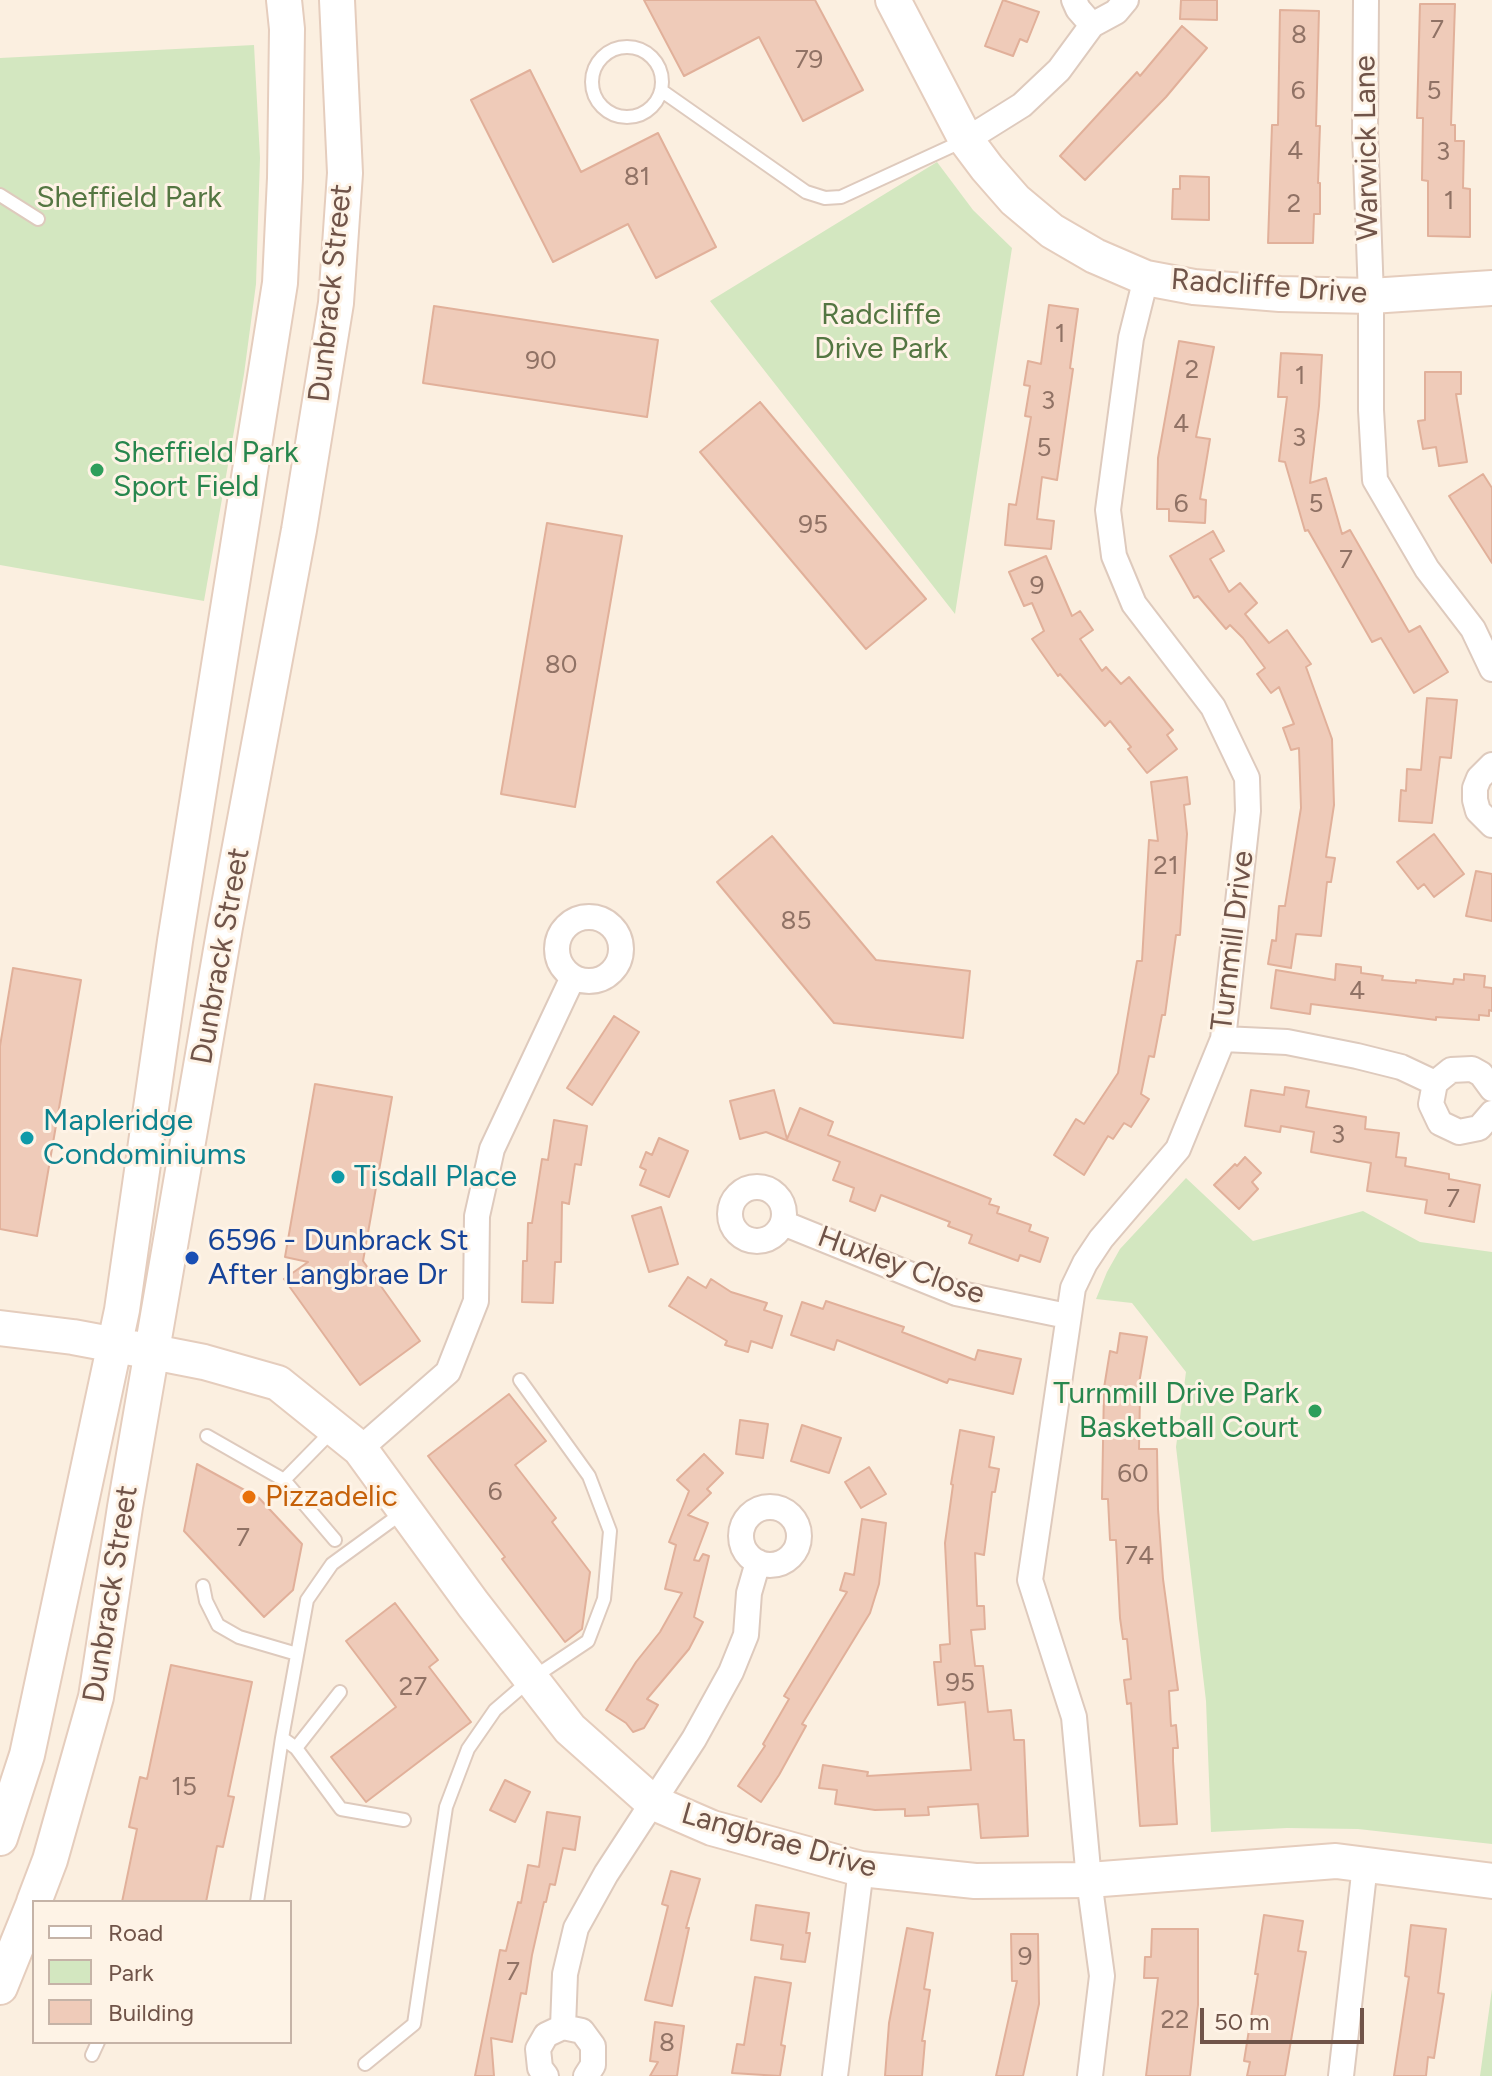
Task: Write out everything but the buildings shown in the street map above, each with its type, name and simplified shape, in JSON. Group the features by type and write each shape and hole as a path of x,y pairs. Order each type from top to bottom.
{"main road":[{"name":"Dunbrack Street","path":"0,1838 27,1755 115,1345 175,941 280,283 285,178 287,29 284,0"},
{"name":"Dunbrack Street","path":"35,1900 50,1860 96,1697 125,1507 225,927 299,530 336,303 345,173 337,0"},
{"name":"Radcliffe Drive","path":"893,0 966,140 987,168 1015,200 1052,231 1095,256 1146,278 1223,290 1371,296 1492,288"},
{"name":"Langbrae Drive","path":"0,1328 73,1337 204,1362 278,1383 347,1439 570,1729 652,1802 712,1828 861,1869 975,1881 1089,1880 1336,1861 1492,1881"},
{"name":"Dunbrack Street","path":"0,1987 32,1907"}],"street":[{"path":"1074,0 1092,25"},
{"path":"966,140 1022,105 1059,70 1092,25 1116,12 1126,0"},
{"name":"Warwick Lane","path":"1366,0 1365,133 1375,480 1427,569 1473,629 1492,669"},
{"name":"Turnmill Drive","path":"1090,2076 1102,1976 1089,1880 1074,1717 1030,1580 1073,1288 1101,1239 1178,1149 1223,1039 1248,811 1247,778 1236,750 1213,707 1134,604 1114,556 1108,510 1131,338 1146,278"},
{"path":"1492,765 1479,778 1475,788 1478,811 1492,825"},
{"path":"347,1439 448,1372 476,1301 477,1216 492,1149 573,977"},
{"path":"1223,1039 1287,1042 1357,1056 1401,1067 1435,1083"},
{"path":"1492,1089 1481,1074 1472,1069 1451,1070 1435,1083 1431,1104 1440,1123 1448,1129 1469,1132 1479,1128 1492,1113"},
{"name":"Huxley Close","path":"783,1223 956,1293 1067,1316"},
{"path":"563,2027 565,1974 576,1928 694,1739 731,1672 746,1635 749,1593 758,1562"},
{"path":"1341,2076 1365,1865"},
{"path":"835,2076 861,1869"},
{"path":"546,2076 540,2068 538,2049 546,2035 563,2027 582,2031 593,2046 593,2065 586,2076"}],"lane":[{"path":"662,91 657,101 640,115 618,116 608,111 595,95 593,73 598,63 615,49 636,48 646,52 660,69 662,91 806,192 825,198 841,197 966,140"},
{"path":"0,195 38,219"},
{"path":"365,2064 414,2024 446,1807 468,1749 495,1710 531,1679 588,1641 604,1599 610,1531 589,1476 520,1380"},
{"path":"207,1436 284,1480 335,1540"},
{"path":"284,1480 347,1439"},
{"path":"257,1900 307,1600 332,1564 405,1511"},
{"path":"203,1586 206,1601 218,1625 239,1637 297,1654"},
{"path":"296,1748 340,1692"},
{"path":"282,1738 296,1748 341,1809 404,1820"},
{"path":"92,2055 97,2044"}],"green space":[{"name":"Sheffield Park","path":"254,45 260,158 256,284 244,374 204,601 0,565 0,58"},
{"name":"Radcliffe Drive Park","path":"937,162 973,210 1012,248 955,614 710,301"},
{"path":"1186,1178 1253,1241 1363,1211 1420,1242 1492,1252 1492,1844 1358,1829 1287,1828 1211,1832 1206,1701 1176,1447 1186,1372 1132,1303 1096,1299 1120,1249"},
{"path":"1492,1989 1492,2076 1480,2076"}],"place":[{"name":"Sheffield Park Sport Field","path":"97,470"},
{"name":"Mapleridge Condominiums","path":"27,1138"},
{"name":"Tisdall Place","path":"338,1177"},
{"name":"6596 - Dunbrack St After Langbrae Dr","path":"192,1258"},
{"name":"Turnmill Drive Park Basketball Court","path":"1315,1411"},
{"name":"Pizzadelic","path":"249,1497"}]}
